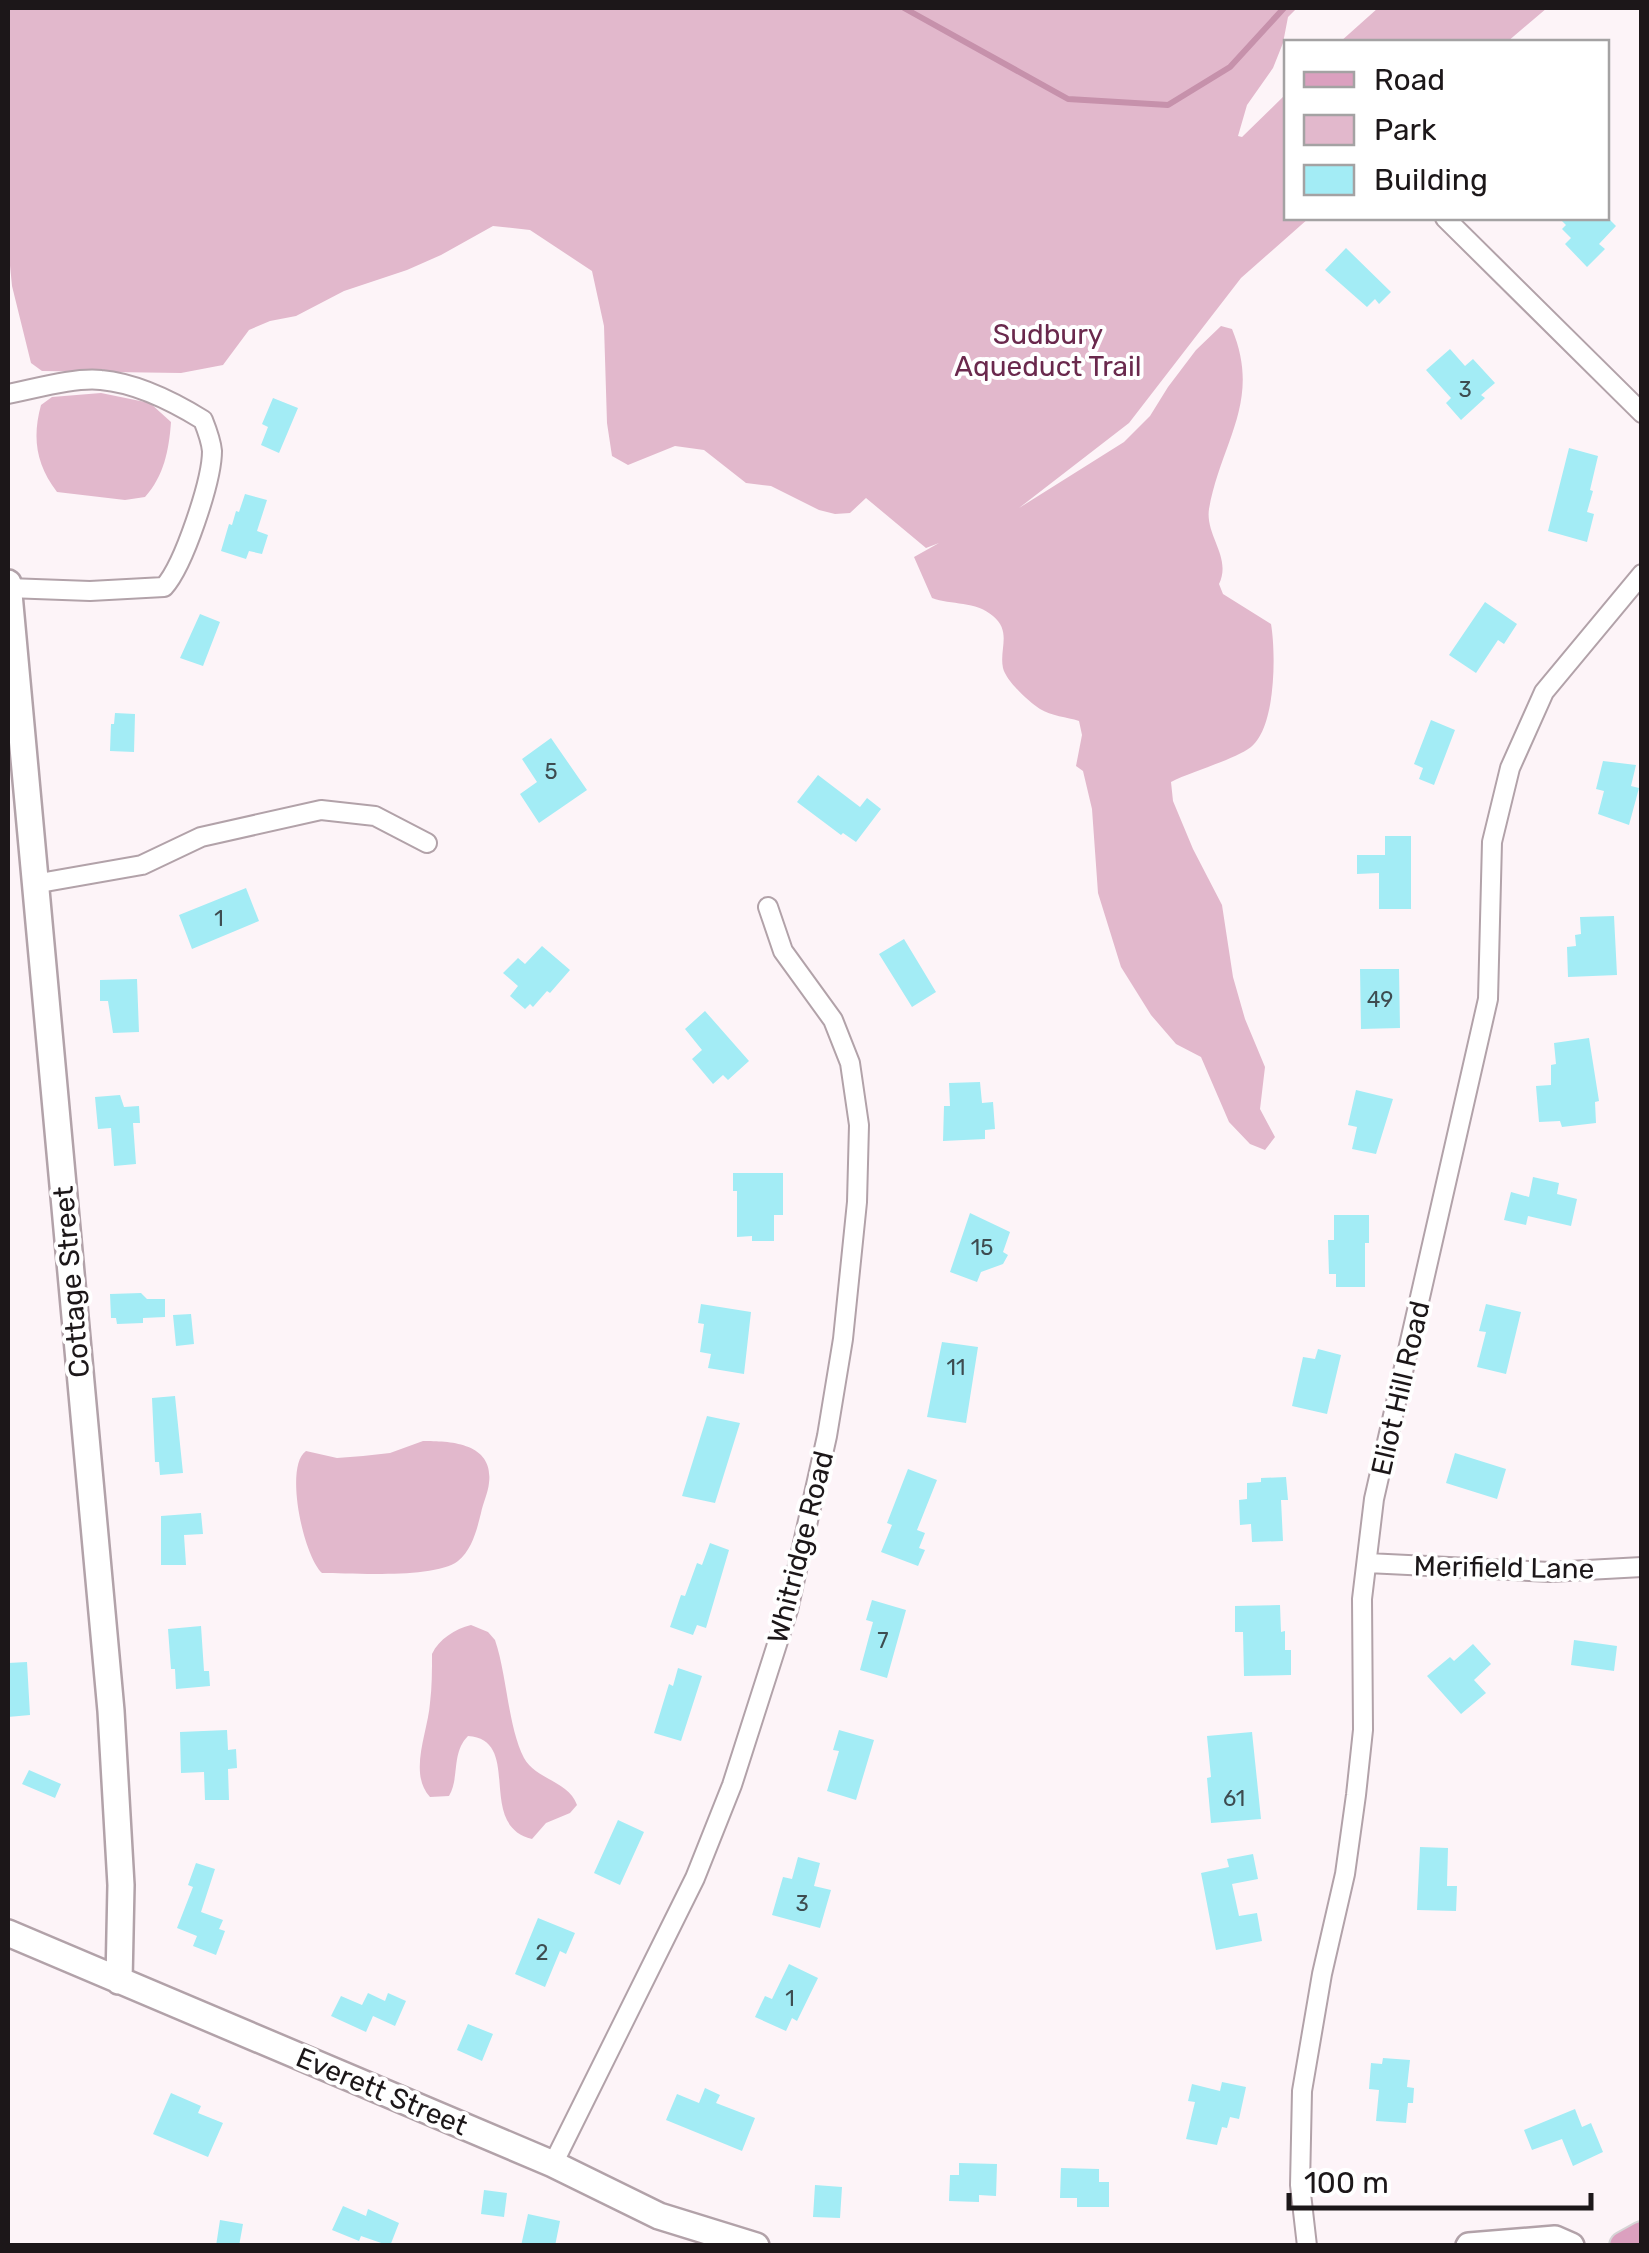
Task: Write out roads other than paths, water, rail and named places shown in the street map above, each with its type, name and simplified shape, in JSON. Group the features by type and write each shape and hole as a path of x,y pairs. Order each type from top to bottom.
{"main road":[{"path":"1624,2246 1642,2236"}],"street":[{"path":"1447,220 1642,413"},
{"path":"8,394 101,380 126,386 161,398 203,420 212,453 185,552 164,587 90,591 8,586"},
{"name":"Eliot Hill Road","path":"1307,2246 1300,2185 1302,2092 1352,1825 1363,1730 1362,1599 1374,1500 1488,999 1492,842 1510,768 1544,692 1642,574"},
{"name":"Cottage Street","path":"8,586 111,1711 121,1885 119,1981"},
{"path":"34,884 142,864 202,837 321,810 375,816 427,844"},
{"name":"Whitridge Road","path":"553,2164 695,1878 732,1785 788,1610 848,1314 859,1125 850,1063 832,1020 783,952 768,907"},
{"name":"Merifield Lane","path":"1367,1563 1550,1572 1642,1567"},
{"name":"Everett Street","path":"8,1933 553,2164 659,2216 756,2246"},
{"path":"1470,2246 1554,2238 1571,2246"}],"waterway":[{"path":"904,8 1068,99 1168,105 1230,67 1284,8"}],"park label":[{"name":"Sudbury Aqueduct Trail","path":"1048,350"}]}
